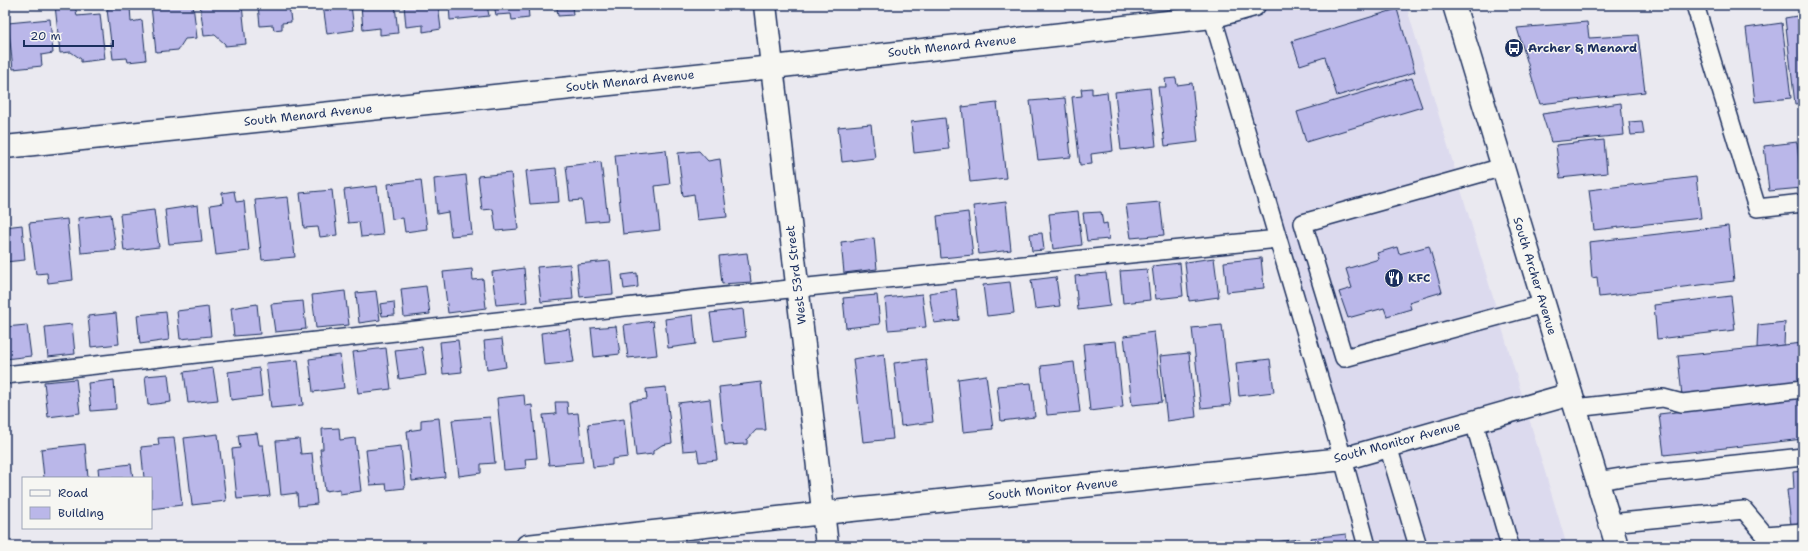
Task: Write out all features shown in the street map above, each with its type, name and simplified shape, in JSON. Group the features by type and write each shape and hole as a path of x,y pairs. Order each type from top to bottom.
{"street":[{"name":"West 53rd Street","path":"765,5 827,546"},
{"name":"South Menard Avenue","path":"5,147 773,67 1254,5"},
{"name":"South Archer Avenue","path":"1454,5 1617,546"},
{"name":"South Monitor Avenue","path":"527,546 823,513 1343,459 1474,422 1573,401"}],"lane":[{"path":"1696,5 1757,208 1803,203"},
{"path":"1210,11 1343,459 1367,546"},
{"path":"1503,167 1303,222 1344,358 1544,304"},
{"path":"5,375 798,288 1278,239"},
{"path":"1573,401 1664,398 1682,403 1803,389"},
{"path":"1474,422 1510,546"},
{"path":"1388,446 1418,546"},
{"path":"1597,481 1641,474 1803,456"},
{"path":"1610,523 1744,510 1765,535 1803,532"}],"shaded area":[{"path":"1211,5 1406,5 1567,546 1371,546"}],"building":[{"path":"55,5 75,5 77,16 100,14 105,59 81,62 81,59 71,52 60,53"},
{"path":"193,5 197,38 185,39 178,50 156,52 151,6"},
{"path":"200,5 242,5 246,44 225,46 225,44 215,35 204,36"},
{"path":"258,5 289,5 291,22 282,23 282,29 274,30 273,25 260,26"},
{"path":"323,5 351,5 354,30 327,34"},
{"path":"361,5 395,5 398,33 380,35 380,28 363,30"},
{"path":"404,5 438,5 441,29 423,32 423,25 406,27"},
{"path":"449,5 487,5 489,16 450,20"},
{"path":"494,5 528,5 529,18 512,20 511,14 496,15"},
{"path":"546,5 572,5 573,15 558,16 557,8 546,9"},
{"path":"130,6 131,22 142,20 146,60 128,62 127,58 113,59 107,9"},
{"path":"1397,9 1415,72 1337,96 1325,57 1300,65 1292,41"},
{"path":"1803,15 1803,103 1795,104 1785,18"},
{"path":"50,19 53,53 41,55 42,66 13,69 8,23"},
{"path":"1587,22 1589,38 1638,35 1645,92 1540,104 1517,28"},
{"path":"1782,23 1791,98 1755,102 1746,28"},
{"path":"1176,78 1177,85 1192,83 1198,142 1165,146 1158,87 1166,87 1165,79"},
{"path":"1412,78 1422,107 1306,142 1297,112"},
{"path":"1092,88 1092,94 1107,92 1113,151 1091,154 1092,164 1080,165 1072,97 1082,96 1081,89"},
{"path":"1150,88 1156,146 1121,150 1115,92"},
{"path":"1065,98 1071,157 1038,160 1030,101"},
{"path":"997,103 1006,178 970,182 962,107"},
{"path":"1621,103 1624,135 1551,142 1542,114"},
{"path":"945,118 949,149 914,153 911,122"},
{"path":"1642,121 1644,134 1631,135 1629,122"},
{"path":"871,124 875,158 842,162 838,127"},
{"path":"1604,140 1607,173 1560,178 1556,145"},
{"path":"1797,142 1802,188 1769,191 1764,146"},
{"path":"666,150 670,184 655,186 660,230 623,234 615,155"},
{"path":"699,151 708,161 720,159 727,217 697,220 694,194 683,196 678,153"},
{"path":"601,162 608,220 585,222 582,200 570,201 566,166"},
{"path":"556,168 559,202 530,204 526,171"},
{"path":"511,173 518,229 496,231 493,209 482,210 478,176"},
{"path":"466,175 472,234 451,236 448,212 437,214 434,179"},
{"path":"1696,177 1701,218 1594,230 1589,190"},
{"path":"421,180 427,229 405,232 403,218 392,219 388,184"},
{"path":"377,186 383,235 361,237 359,222 348,223 344,190"},
{"path":"332,190 337,235 320,237 318,227 304,228 300,193"},
{"path":"234,191 236,202 244,201 249,251 216,255 210,205 223,203 222,193"},
{"path":"288,197 295,257 262,260 255,200"},
{"path":"1006,202 1011,250 979,254 973,206"},
{"path":"1160,202 1164,235 1131,238 1126,205"},
{"path":"198,205 202,241 169,244 165,210"},
{"path":"154,210 159,247 124,251 120,214"},
{"path":"1078,211 1082,245 1053,249 1049,214"},
{"path":"968,212 973,255 941,258 937,216"},
{"path":"1101,212 1103,224 1107,223 1109,239 1087,241 1083,213"},
{"path":"111,214 116,250 81,253 78,218"},
{"path":"67,219 73,280 48,283 47,273 36,274 29,223"},
{"path":"22,225 25,260 5,262 5,227"},
{"path":"1728,226 1734,281 1599,297 1597,277 1592,278 1589,242"},
{"path":"1042,233 1044,250 1032,251 1030,234"},
{"path":"874,238 877,269 844,273 841,242"},
{"name":"KFC","path":"1429,246 1442,292 1409,302 1411,309 1387,316 1384,308 1348,318 1339,292 1352,288 1346,269 1379,259 1377,253 1397,247 1399,254"},
{"path":"747,253 751,282 722,284 719,256"},
{"path":"1214,258 1219,297 1189,301 1185,262"},
{"path":"1261,258 1264,288 1227,292 1224,262"},
{"path":"610,261 613,294 580,297 577,264"},
{"path":"1180,263 1183,296 1156,299 1152,266"},
{"path":"570,264 573,299 541,302 537,267"},
{"path":"524,268 527,302 496,305 492,272"},
{"path":"472,269 473,280 483,279 486,308 448,313 443,272"},
{"path":"1147,269 1150,300 1123,303 1120,271"},
{"path":"637,273 638,287 624,289 622,275"},
{"path":"1106,273 1110,306 1078,310 1075,276"},
{"path":"1056,277 1060,306 1035,309 1031,280"},
{"path":"1010,282 1014,313 987,316 983,285"},
{"path":"426,286 430,314 404,317 401,289"},
{"path":"956,289 959,320 934,323 929,293"},
{"path":"345,291 349,325 316,328 312,295"},
{"path":"376,291 380,320 359,323 356,293"},
{"path":"922,294 926,327 888,330 885,298"},
{"path":"877,295 880,324 846,328 843,298"},
{"path":"1731,296 1735,330 1657,339 1654,305"},
{"path":"303,301 306,329 275,332 271,304"},
{"path":"394,302 395,315 382,316 380,304"},
{"path":"257,304 260,334 234,336 231,308"},
{"path":"208,307 211,336 180,339 177,311"},
{"path":"743,309 746,337 714,341 710,313"},
{"path":"166,312 169,340 140,344 137,315"},
{"path":"116,313 119,344 91,347 88,316"},
{"path":"693,315 696,344 668,348 665,319"},
{"path":"653,321 657,355 628,358 624,325"},
{"path":"1785,322 1784,345 1757,348 1758,325"},
{"path":"72,324 75,354 48,357 45,327"},
{"path":"27,325 31,356 5,359 5,327"},
{"path":"1222,325 1231,405 1201,408 1192,328"},
{"path":"616,326 620,354 594,357 591,328"},
{"path":"569,329 574,362 544,365 541,333"},
{"path":"1154,332 1162,402 1132,405 1124,336"},
{"path":"502,339 506,367 487,370 484,341"},
{"path":"458,340 462,372 443,374 440,342"},
{"path":"1116,341 1123,407 1090,411 1083,344"},
{"path":"1803,343 1803,384 1682,396 1678,356"},
{"path":"422,347 426,375 399,379 395,350"},
{"path":"386,348 391,389 358,393 353,352"},
{"path":"1189,353 1196,417 1167,421 1160,356"},
{"path":"884,354 893,439 863,442 853,359"},
{"path":"340,355 344,388 313,392 309,359"},
{"path":"926,359 933,422 901,426 894,363"},
{"path":"1270,359 1274,392 1239,396 1236,363"},
{"path":"298,360 303,405 271,408 266,363"},
{"path":"1074,362 1080,412 1047,415 1041,366"},
{"path":"213,368 218,400 188,403 184,372"},
{"path":"259,368 262,396 231,400 228,372"},
{"path":"168,374 171,402 148,405 145,376"},
{"path":"986,375 993,429 963,432 958,379"},
{"path":"76,379 80,413 48,417 44,382"},
{"path":"114,380 116,409 91,411 88,383"},
{"path":"761,382 766,430 756,430 747,440 747,444 725,445 719,387"},
{"path":"1031,383 1035,417 1001,421 997,386"},
{"path":"666,387 672,443 662,445 653,451 653,454 636,456 630,401 647,399 646,389"},
{"path":"524,395 525,406 532,405 537,458 525,459 526,468 504,470 497,398"},
{"path":"1803,397 1803,439 1664,455 1659,414"},
{"path":"710,399 717,460 699,462 697,450 683,451 678,403"},
{"path":"555,402 567,402 568,414 578,413 583,462 549,465 543,415 556,414"},
{"path":"490,417 495,463 481,464 481,473 459,476 452,420"},
{"path":"439,418 445,477 412,481 407,431 421,429 421,420"},
{"path":"624,419 628,457 612,459 612,465 593,467 588,424"},
{"path":"339,428 340,440 355,438 361,491 340,494 340,489 325,491 320,449 323,449 322,429"},
{"path":"257,433 259,445 263,445 270,496 237,499 232,449 240,448 238,435"},
{"path":"218,434 226,501 192,505 184,438"},
{"path":"174,437 182,505 152,509 152,477 144,477 141,447 159,445 158,438"},
{"path":"299,439 301,454 312,453 317,504 298,506 297,493 281,495 276,441"},
{"path":"85,444 88,477 44,477 41,449"},
{"path":"401,446 405,488 387,490 386,484 370,485 366,450"},
{"path":"131,464 133,477 99,477 98,468"},
{"path":"1803,471 1803,524 1791,525 1787,490 1794,489 1793,472"},
{"path":"1346,534 1347,546 1312,546 1311,538"},
{"path":"1300,539 1301,546 1266,546 1266,543"}],"place":[{"name":"Archer & Menard","path":"1514,48"},
{"name":"KFC","path":"1394,278"}]}
